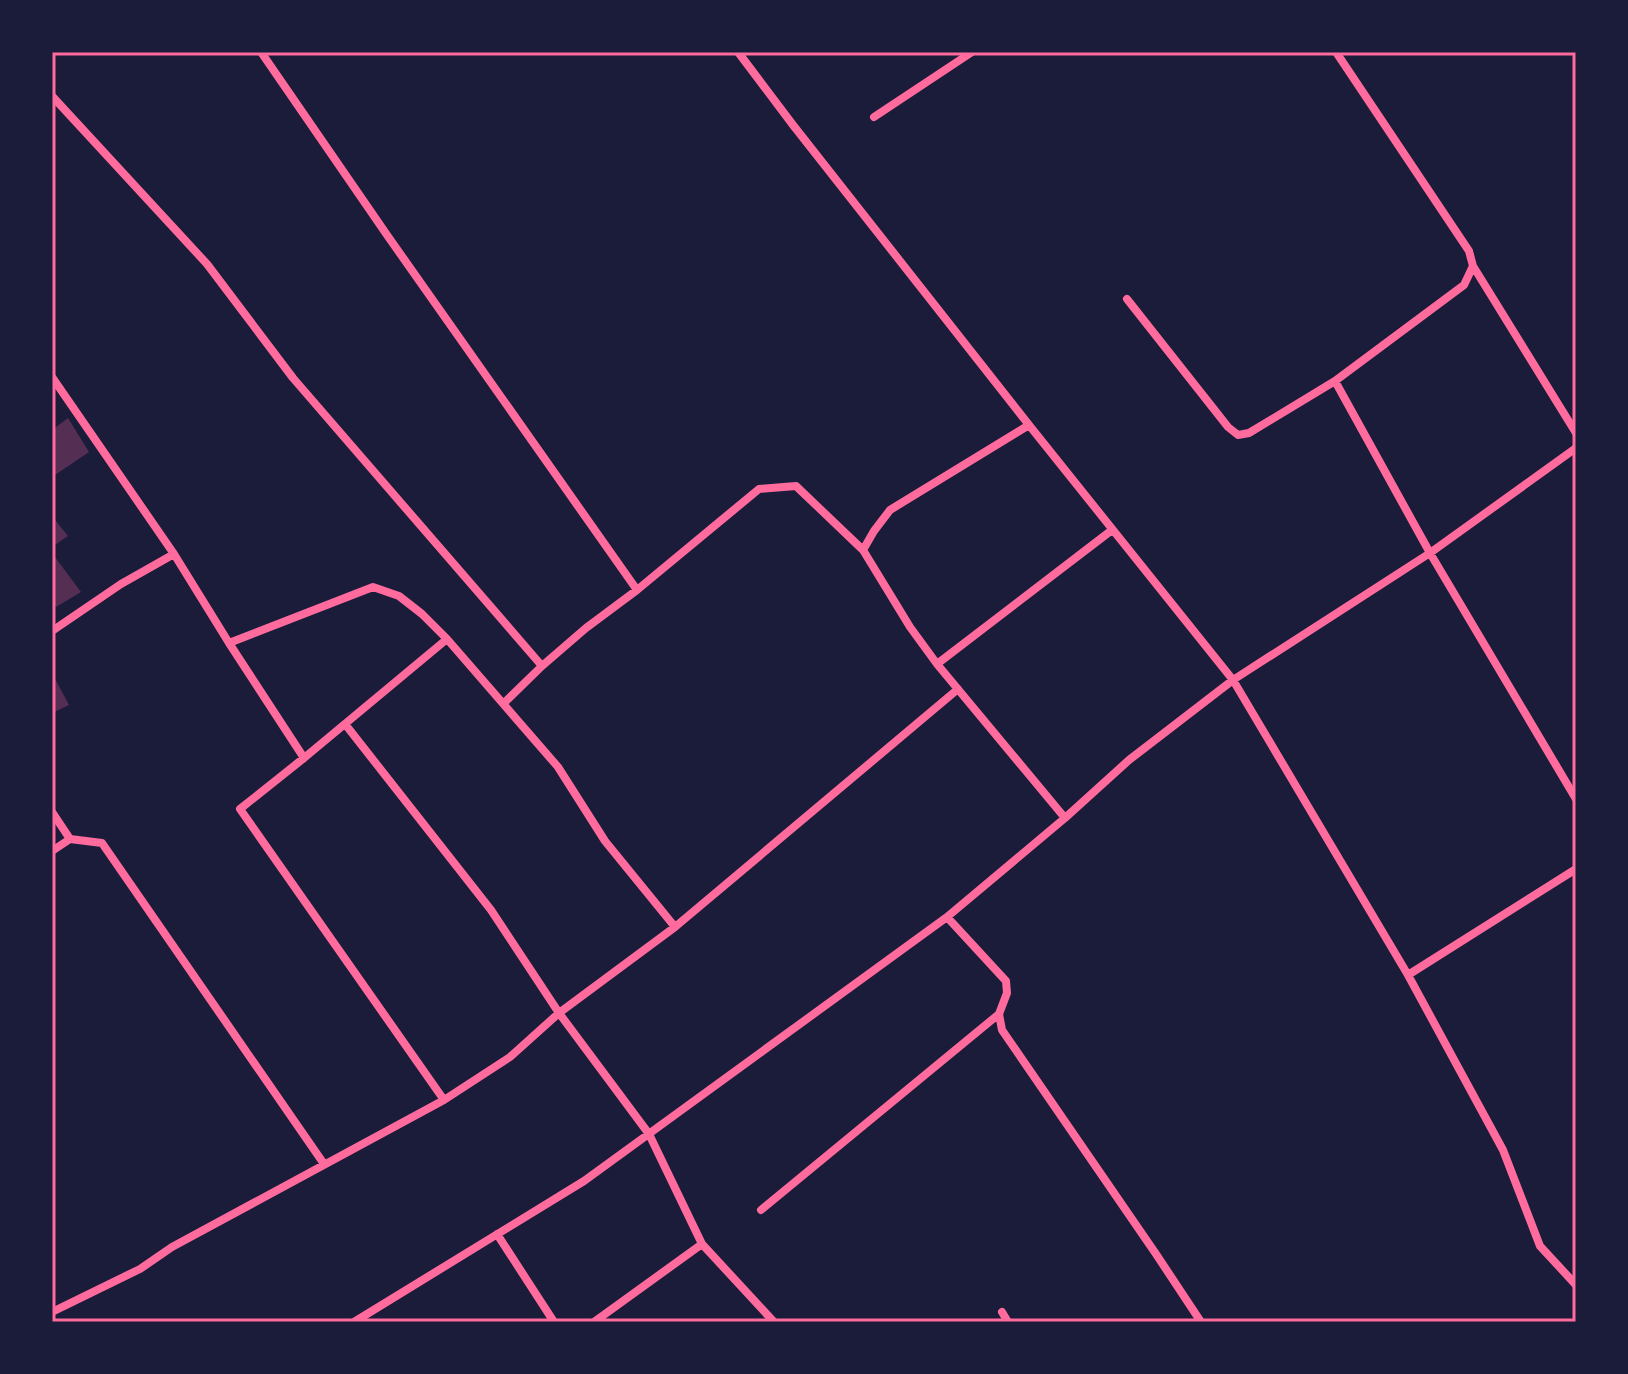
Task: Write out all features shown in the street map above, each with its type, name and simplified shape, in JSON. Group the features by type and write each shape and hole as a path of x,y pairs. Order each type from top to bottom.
{"street":[{"path":"261,52 395,248 637,590"},
{"path":"738,52 1233,680 1408,975 1503,1150 1540,1246 1576,1285"},
{"path":"874,117 972,52"},
{"path":"1336,52 1469,251 1473,266 1576,433"},
{"path":"52,96 207,264 293,378 542,666"},
{"path":"1127,299 1228,427 1238,435 1249,433 1335,381 1464,285 1473,266"},
{"path":"53,381 174,554 304,758"},
{"path":"1335,381 1430,553 1576,799"},
{"path":"863,550 890,510 1029,425"},
{"path":"354,1322 584,1181 947,917 1129,760 1233,680 1430,553 1576,448"},
{"path":"504,703 586,628 759,489 796,486 863,550 910,627 937,664 1065,818"},
{"path":"937,664 1112,530"},
{"path":"52,618 55,629 121,584 174,554"},
{"path":"229,643 373,587 399,596 447,639 558,767 605,841 675,927"},
{"path":"444,1100 240,809 447,639"},
{"path":"52,1312 140,1269 172,1247 444,1100 510,1057 559,1013 675,927 958,689"},
{"path":"345,724 491,910 559,1013 649,1134 702,1244 774,1322"},
{"path":"52,812 70,839"},
{"path":"52,851 70,839 102,843 324,1164"},
{"path":"1408,975 1576,869"},
{"path":"761,1210 999,1014 1007,993 1006,981 947,917"},
{"path":"999,1014 1002,1030 1201,1322"},
{"path":"497,1234 554,1322"},
{"path":"594,1322 702,1244"},
{"path":"1002,1312 1008,1322"}],"building":[{"path":"68,418 89,452 52,477 52,430"},
{"path":"52,516 68,536 52,547"},
{"path":"52,553 81,592 56,607 52,602"},
{"path":"52,673 69,705 52,713"}]}
